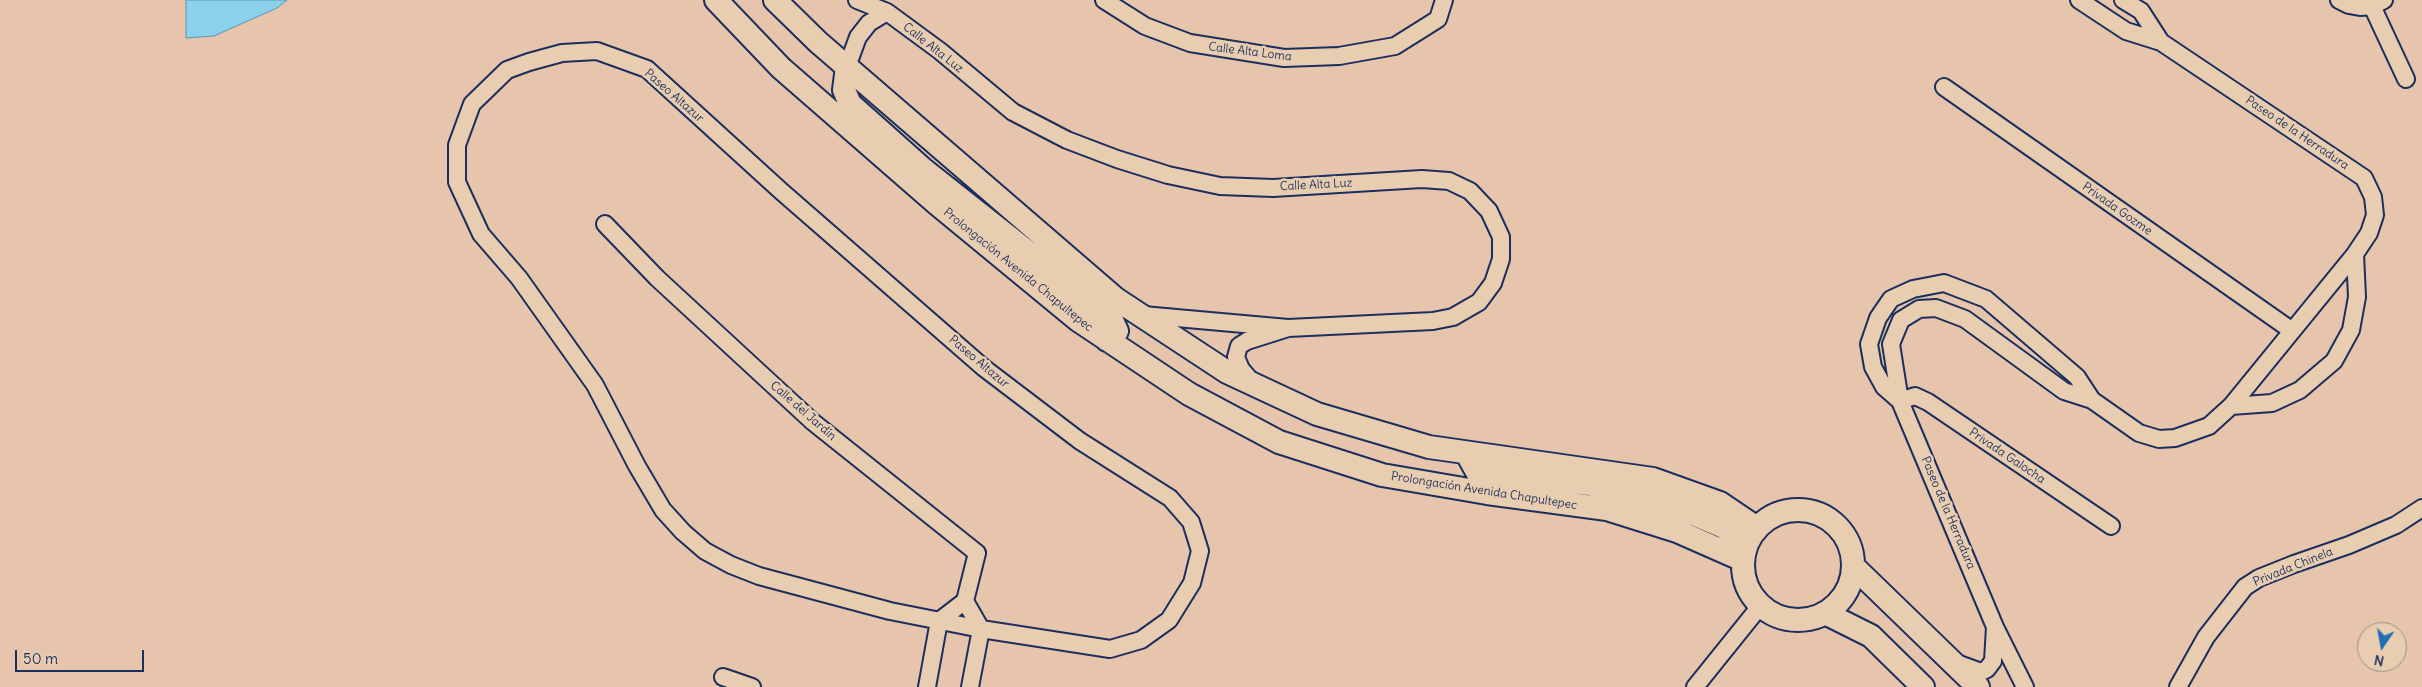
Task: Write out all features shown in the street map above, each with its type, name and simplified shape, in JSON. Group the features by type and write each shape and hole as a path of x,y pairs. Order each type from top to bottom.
{"street":[{"name":"Prolongación Avenida Chapultepec","path":"716,0 782,68 936,204 1078,320 1189,394 1278,442 1382,475 1487,493 1607,509 1677,531 1749,544"},
{"path":"775,0 847,66 1109,293 1227,372 1317,414 1429,448 1607,471 1652,479 1720,503 1749,544"},
{"name":"Calle Alta Luz","path":"857,0 886,12 940,51 1014,112 1067,140 1117,159 1168,175 1220,186 1274,188 1422,178 1449,181 1470,190 1489,210 1501,238 1501,259 1493,283 1479,302 1453,317 1433,320 1288,328 1140,315"},
{"name":"Calle Alta Loma","path":"1104,0 1145,26 1190,43 1284,58 1339,56 1395,46 1438,19 1444,0"},
{"name":"Paseo de la Herradura","path":"2024,687 1995,626 1900,400 1891,344 1901,320 1919,309 1936,308 1965,319 2064,391 2092,400 2139,433 2158,439 2176,438 2208,426 2231,406 2291,330 2355,254 2369,233 2374,215 2373,196 2364,178 2161,42 2126,32 2079,0"},
{"name":"Paseo de la Herradura","path":"2123,0 2141,11 2161,42"},
{"path":"2339,0 2355,6 2378,3 2406,79"},
{"path":"886,12 869,23 858,36 847,66 844,90 850,104 924,170 1111,318 1117,331 1107,340"},
{"name":"Paseo Altazur","path":"597,50 647,69 781,191 984,368 1080,441 1170,498 1191,522 1200,551 1192,583 1169,620 1141,640 1110,649 939,621 815,592 759,576 731,565 704,551 663,510 637,466 595,385 519,278 481,234 457,182 457,145 472,104 507,70 562,53 597,50"},
{"name":"Privada Gozme","path":"1944,87 2291,330"},
{"name":"Calle del Jardín","path":"605,224 657,278 813,422 977,553 964,601"},
{"path":"2231,406 2272,403 2300,390 2334,361 2351,330 2357,297 2355,254"},
{"name":"Paseo de la Herradura","path":"1900,400 1884,387 1873,367 1869,344 1878,318 1891,299 1913,289 1944,283 1986,299 2077,377 2092,400"},
{"name":"Calle Alta Luz","path":"1257,387 1240,368 1236,357 1239,346 1247,341 1288,328"},
{"name":"Privada Galocha","path":"1900,400 1915,396 1928,402 2111,526"},
{"name":"Privada Chinela","path":"2178,687 2206,637 2245,587 2259,578 2396,525 2422,508"},
{"path":"1790,510 1809,511 1827,518 1841,530 1850,547 1853,566 1850,584 1840,600 1825,612 1807,619 1790,619 1774,614 1761,605 1750,592 1744,577 1749,544 1772,516 1790,510"},
{"path":"1853,566 1978,687"},
{"path":"927,687 939,621 964,601 980,629 970,687"},
{"path":"1695,687 1761,605"},
{"path":"1825,612 1870,636 1923,687"},
{"name":"Paseo de la Herradura","path":"1954,662 1980,672 1986,669 1993,661 1995,626"},
{"path":"723,677 752,687"}],"water":[{"path":"186,0 287,0 277,8 214,36 186,38"}]}
